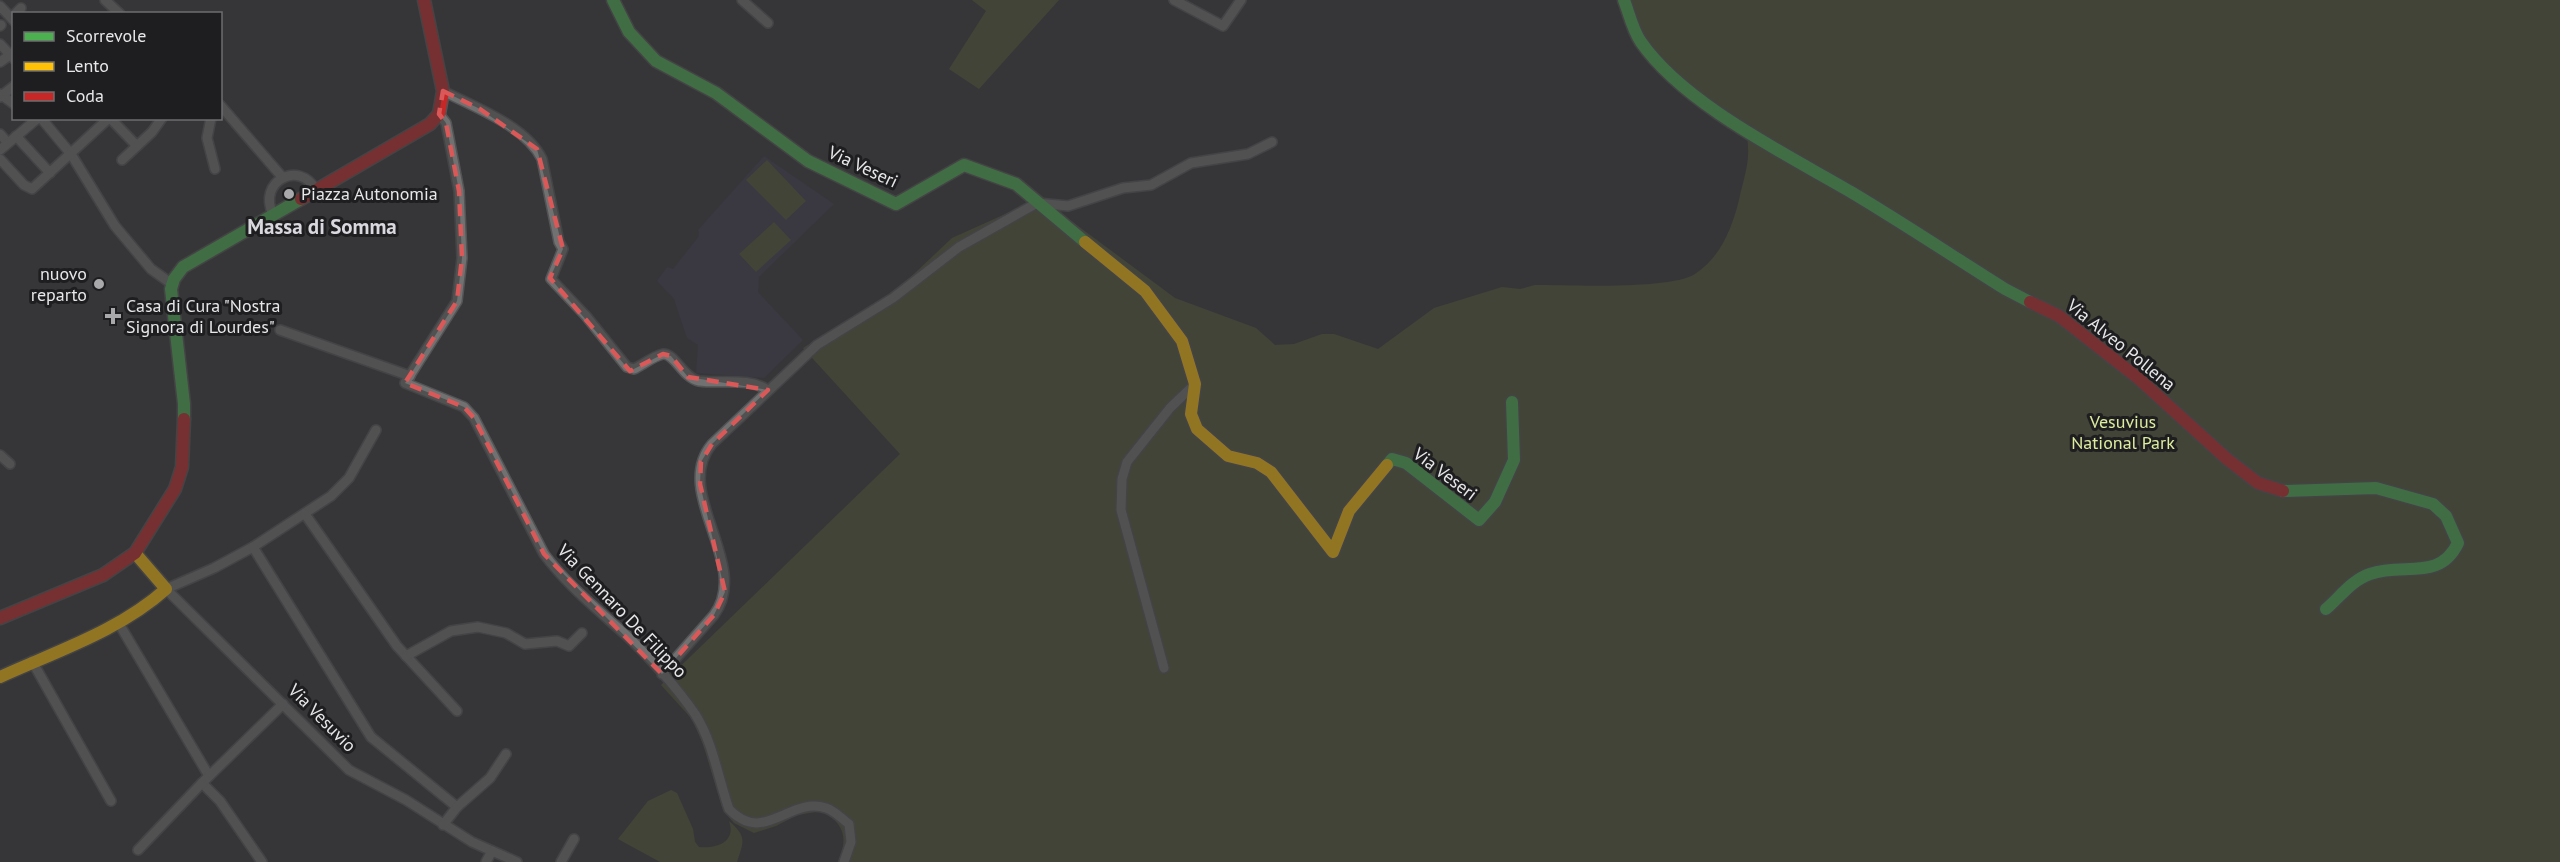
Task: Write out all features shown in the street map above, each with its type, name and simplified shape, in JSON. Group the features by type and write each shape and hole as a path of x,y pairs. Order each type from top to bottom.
{"street":[{"path":"105,0 118,12"},
{"path":"0,618 103,575 135,554 175,489 182,467 184,404 170,300 172,284 178,273 189,262 430,124 439,114 442,92 424,0"},
{"name":"Via Veseri","path":"613,0 629,32 656,61 716,93 808,161 896,204 964,165 1016,184 1036,203 1145,291 1182,341 1195,384 1191,414 1197,429 1228,456 1257,463 1270,471 1333,552 1349,511 1392,459 1406,463 1479,520 1495,502 1514,460 1512,402"},
{"path":"742,0 768,23"},
{"path":"1174,0 1223,26 1241,0"},
{"name":"Via Alveo Pollena","path":"1624,0 1640,41 1664,68 1698,98 1797,163 1850,192 1995,283 2059,316 2138,378 2227,459 2258,483 2286,492 2376,488 2433,504 2446,516 2458,543 2455,554 2445,564 2378,571 2366,575 2326,609"},
{"path":"0,44 12,55 0,62"},
{"path":"442,92 489,115 525,137 537,149 542,159 559,242 563,249 551,279 586,316 627,368 634,369 663,354 671,356 688,377 698,381 748,383 768,390"},
{"path":"222,107 283,178"},
{"path":"408,379 457,301 462,258 459,191 446,123 439,114"},
{"path":"0,150 34,120 71,154 115,226 151,269 172,284"},
{"path":"0,159 28,189 32,189 108,120"},
{"path":"112,120 137,146"},
{"path":"122,160 160,120"},
{"path":"211,120 207,138 215,169"},
{"path":"0,134 8,143"},
{"path":"16,136 50,173"},
{"path":"662,674 721,606 725,592 721,561 700,484 701,462 712,444 817,345 893,298 959,247 1036,203 1068,206 1123,188 1151,185 1191,163 1248,154 1272,142"},
{"path":"273,214 268,197 273,185 283,178 301,177 309,181 316,190"},
{"name":"Via Gennaro De Filippo","path":"280,330 408,379 464,407 474,418 544,554 554,568 641,649 695,714 703,730 729,809 739,819 762,823 808,807 828,808 849,824 850,842 844,862"},
{"path":"1164,668 1121,510 1122,479 1127,462 1170,408 1195,384"},
{"path":"0,677 118,622 152,602 166,589 214,568 253,547 305,514 331,496 349,478 376,430"},
{"path":"0,455 10,464"},
{"path":"305,514 406,656 457,711"},
{"path":"253,547 371,737 457,807"},
{"name":"Via Vesuvio","path":"135,554 166,589 348,770 406,800 442,825 517,862"},
{"path":"118,622 206,779 262,862"},
{"path":"406,656 451,631 463,628 495,629 530,645 557,641 569,646 582,633"},
{"path":"32,661 111,801"},
{"path":"138,850 283,704"},
{"path":"442,825 457,807 490,778 506,754"},
{"path":"561,862 574,839"},
{"path":"486,862 492,851"}],"highlighted area":[{"path":"443,91 480,109 537,149 563,249 550,278 630,371 663,354 671,356 688,377 768,390 712,444 701,462 700,484 725,592 714,615 662,674 544,554 474,418 464,407 405,383 457,301 462,258 459,191 446,123 439,114"}],"shaded area":[{"path":"764,156 834,204 759,277 758,292 803,340 764,378 696,373 698,345 687,338 674,299 657,281 667,267 673,269 699,236 698,230"}],"green space":[{"path":"972,0 1059,0 979,89 949,69 986,11"},
{"name":"Vesuvius National Park","path":"1617,0 2560,0 2560,862 839,862 843,833 836,822 822,811 797,815 776,826 754,833 734,823 723,810 703,744 692,719 661,685 900,454 803,348 898,289 952,238 1012,211 1051,206 1175,298 1256,328 1275,345 1294,344 1322,334 1334,334 1378,349 1434,308 1502,287 1520,289 1535,285 1643,285 1683,279 1695,274 1719,250 1733,221 1746,169 1747,137 1679,91 1655,69 1636,45"},
{"path":"767,160 806,201 786,220 746,180"},
{"path":"774,222 791,240 756,272 739,254"},
{"path":"671,790 677,793 693,829 695,842 699,847 712,847 723,843 730,834 729,821 735,826 742,840 737,862 660,862 618,839 648,801"}],"traffic: fast":[{"path":"613,0 629,32 656,61 716,93 808,161 896,204 964,165 1016,184 1085,242"},
{"path":"1624,0 1641,42 1660,65 1709,107 2005,289 2030,302"},
{"path":"184,419 171,289 174,279 183,267 301,199"},
{"path":"1387,465 1392,459 1406,463 1479,520 1495,502 1514,460 1512,402"},
{"path":"2283,491 2376,488 2433,504 2446,516 2458,543 2450,555 2441,563 2431,567 2370,574 2352,585 2326,609"}],"traffic: slow":[{"path":"1085,242 1145,291 1182,341 1195,384 1191,414 1197,429 1228,456 1257,463 1271,472 1333,552 1349,511 1387,465"},
{"path":"0,677 108,628 148,604 166,589 135,553"}],"traffic: jam":[{"path":"301,199 430,124 439,114 443,91 424,0"},
{"path":"2030,302 2059,316 2138,378 2227,459 2258,483 2283,491"},
{"path":"0,618 103,575 135,553 175,489 182,467 184,419"}],"place":[{"name":"Piazza Autonomia","path":"289,194"},
{"name":"nuovo reparto","path":"99,284"},
{"name":"Casa di Cura \"Nostra Signora di Lourdes\"","path":"113,316"}],"district":[{"name":"Massa di Somma","path":"322,227"}]}
